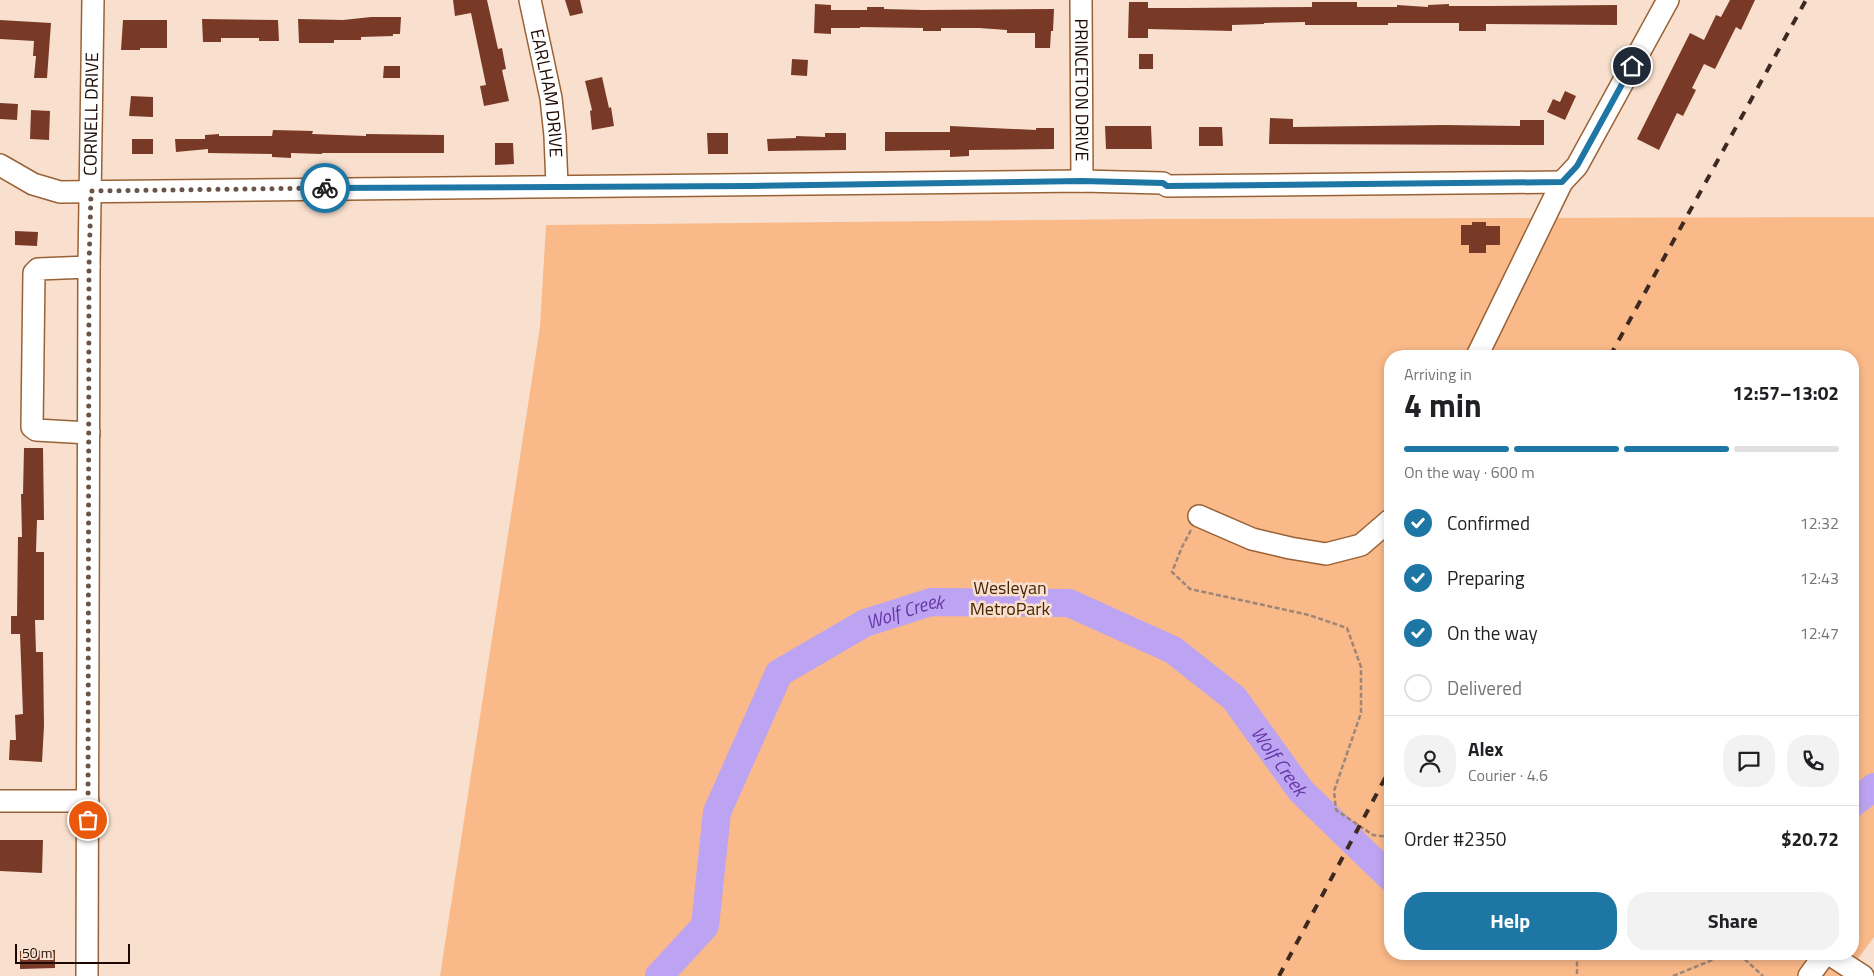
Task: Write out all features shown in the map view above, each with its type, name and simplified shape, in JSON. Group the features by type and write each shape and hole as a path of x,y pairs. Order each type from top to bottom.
{"street":[{"name":"CORNELL DRIVE","path":"87,976 89,267 93,0"},
{"name":"EARLHAM DRIVE","path":"530,0 550,98 555,136 557,186"},
{"name":"PRINCETON DRIVE","path":"1081,0 1082,181"},
{"path":"1480,350 1562,182 1577,166 1668,0"},
{"path":"0,164 42,188 60,192 1082,181 1163,183 1167,186 1562,182"},
{"path":"89,267 38,269 34,273 32,427 36,430 89,433"},
{"path":"1199,516 1252,539 1326,554 1361,545 1384,525"},
{"path":"0,801 88,801"},
{"path":"1809,976 1821,960"},
{"path":"1838,960 1863,976"}],"path":[{"path":"1199,516 1182,547 1172,572 1190,590 1309,615 1347,628 1361,667 1361,713 1334,791 1336,810 1373,835 1384,836"},
{"path":"1577,960 1577,974"},
{"path":"1673,976 1712,960"},
{"path":"1746,960 1763,976"}],"green space":[{"name":"Wesleyan MetroPark","path":"1874,217 1874,937 1859,957 1859,350 1384,350 1384,960 1857,960 1845,976 440,976 540,327 546,225 1149,219"}],"building":[{"path":"453,0 487,0 498,49 502,48 506,69 502,70 509,101 484,106 480,86 486,85 471,13 455,16"},
{"path":"565,0 580,0 583,13 570,16"},
{"path":"1730,0 1755,0 1741,30 1736,27 1715,69 1704,64 1692,88 1696,90 1683,116 1677,113 1659,150 1637,139 1690,33 1704,40 1716,15 1721,17"},
{"path":"1129,2 1148,2 1148,8 1312,7 1312,2 1357,2 1357,7 1397,7 1397,5 1428,7 1428,5 1449,4 1449,6 1617,5 1617,25 1486,24 1486,31 1459,31 1459,23 1305,25 1305,22 1264,23 1232,25 1232,31 1148,29 1148,38 1128,38"},
{"path":"815,4 831,5 831,10 867,10 867,7 923,10 1054,9 1053,31 1051,31 1050,48 1035,48 1035,33 1007,33 1007,30 979,28 941,28 941,31 923,31 923,28 860,27 831,28 831,34 814,33"},
{"path":"371,17 401,17 400,34 361,37 361,40 334,40 334,43 299,43 298,19 343,20"},
{"path":"202,19 278,20 279,41 259,41 259,38 221,38 221,42 203,42"},
{"path":"0,20 51,23 47,78 34,78 36,56 33,56 34,41 0,39"},
{"path":"123,20 167,20 167,48 121,50"},
{"path":"1139,54 1153,54 1153,69 1139,69"},
{"path":"792,59 808,60 807,76 791,75"},
{"path":"384,66 400,66 400,78 383,78"},
{"path":"602,77 609,108 611,107 614,126 592,130 590,111 592,110 585,81"},
{"path":"1565,91 1576,96 1565,120 1547,112 1553,99 1560,102"},
{"path":"131,96 153,97 153,117 129,116"},
{"path":"0,103 18,104 17,120 0,119"},
{"path":"31,110 50,111 49,140 30,139"},
{"path":"1270,118 1293,119 1293,127 1520,126 1520,120 1544,120 1544,145 1269,144"},
{"path":"950,126 1036,130 1036,128 1054,128 1054,149 969,150 969,156 950,157 950,150 885,151 885,132 950,132"},
{"path":"1105,126 1151,126 1152,149 1106,149"},
{"path":"1199,127 1222,127 1223,146 1199,146"},
{"path":"273,130 313,131 312,134 366,136 366,134 444,135 444,153 291,153 291,158 272,157 272,154 208,153 208,149 176,152 175,139 205,139 205,135 219,134 219,136 272,136"},
{"path":"707,133 728,133 728,154 708,154"},
{"path":"825,133 846,133 846,150 768,151 767,139 796,138 796,136 825,137"},
{"path":"132,139 153,139 153,154 132,154"},
{"path":"495,143 513,143 514,164 495,165"},
{"path":"1472,222 1486,222 1486,226 1500,226 1500,245 1486,245 1486,253 1469,253 1469,245 1461,245 1461,225 1472,225"},
{"path":"15,231 38,232 37,246 15,245"},
{"path":"24,448 43,448 44,520 37,520 36,552 44,552 44,620 35,620 36,652 43,652 44,726 42,762 9,760 10,740 16,740 15,715 23,714 20,634 11,634 11,616 17,616 18,537 22,537 21,494 23,494"},
{"path":"0,840 43,840 42,873 0,871"},
{"path":"55,950 55,968 20,969 20,951"}],"waterway":[{"name":"Wolf Creek","path":"659,976 705,926 717,812 779,673 865,623 931,602 1069,603 1173,650 1234,698 1301,791 1384,871"},
{"name":"Wolf Creek","path":"1859,799 1874,787"}],"railway":[{"path":"1613,350 1806,0"},
{"path":"1279,976 1384,780"}],"way so far":[{"path":"88,820 89,267 91,191 325,188"}],"route":[{"path":"325,188 751,186 1082,181 1163,183 1167,186 1562,182 1577,166 1632,66"}]}
